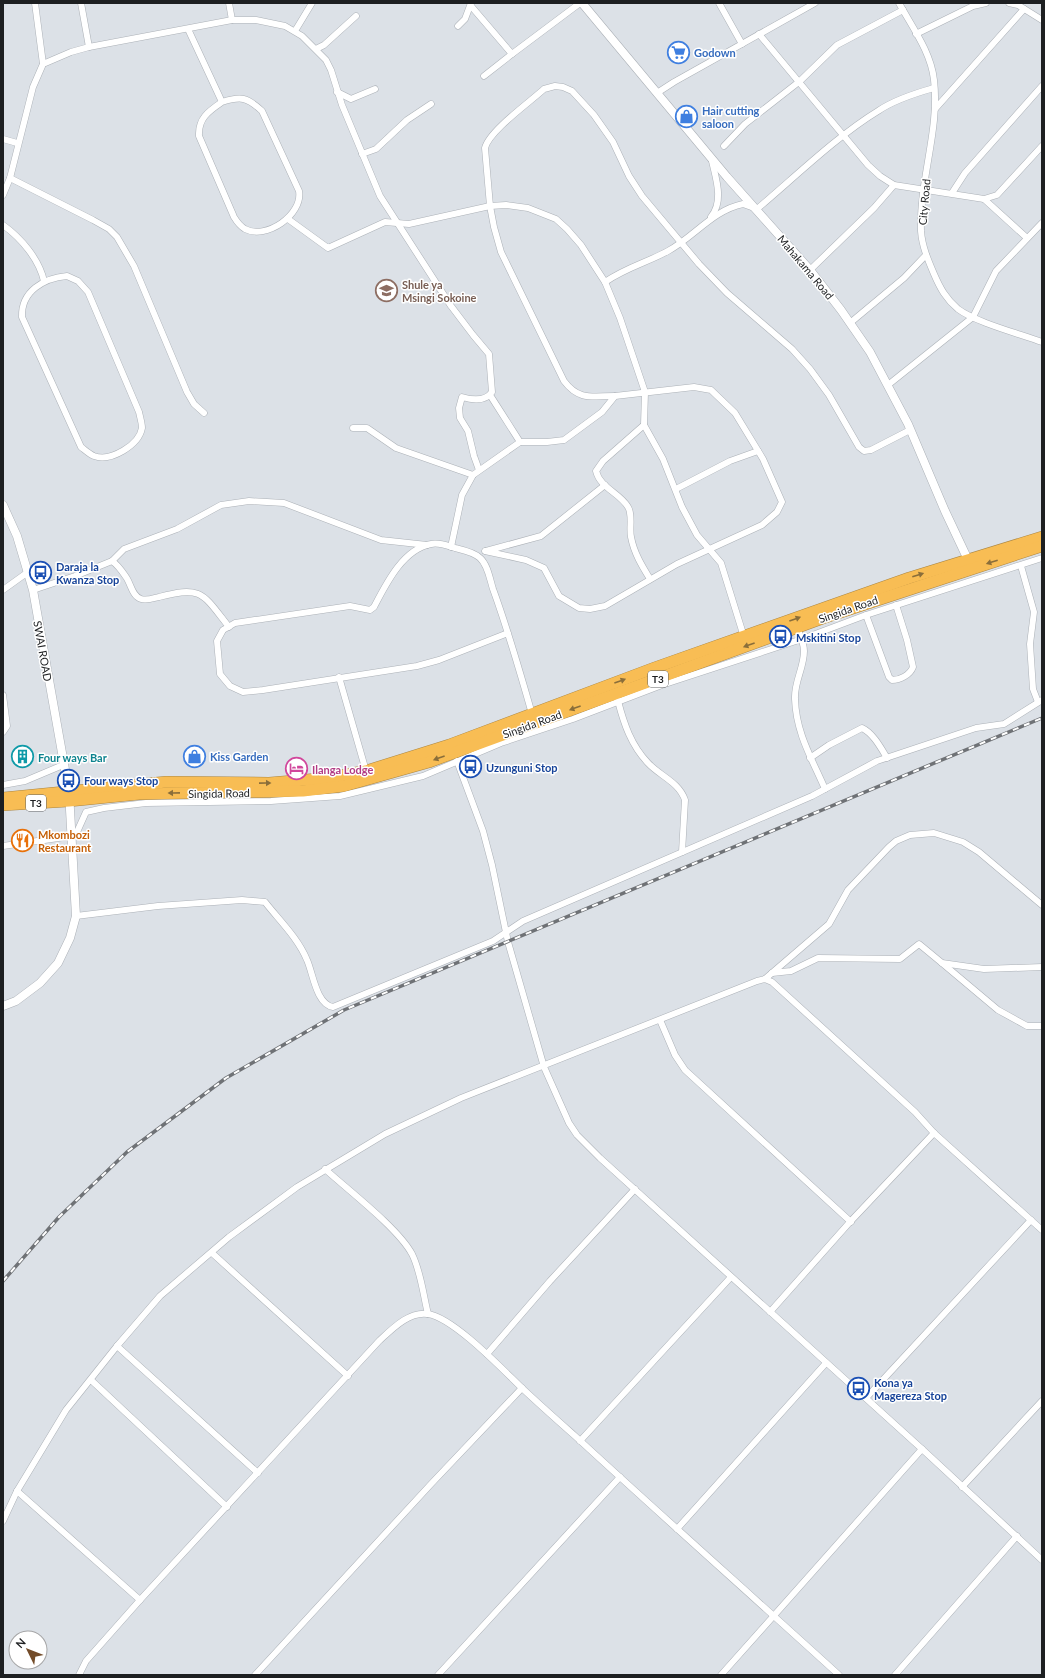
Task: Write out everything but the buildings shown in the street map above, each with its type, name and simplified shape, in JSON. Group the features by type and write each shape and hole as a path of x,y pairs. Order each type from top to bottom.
{"highway":[{"name":"Singida Road","path":"1020,549 1042,537"},
{"name":"Singida Road","path":"3,805 69,797 166,782 270,784 329,778 366,771 449,745 909,578 970,564 1020,549 1042,546"},
{"name":"Singida Road","path":"3,798 303,791 344,786 429,762 915,586 970,564"}],"street":[{"path":"3,195 10,178 17,144 33,87 43,64 35,3"},
{"path":"81,3 89,47"},
{"path":"229,3 232,20"},
{"path":"295,31 312,3"},
{"path":"484,76 581,3"},
{"name":"Mahakama Road","path":"581,3 712,158 810,270 850,323 870,352 888,385 910,430 970,564"},
{"path":"719,3 742,44"},
{"path":"657,93 815,3"},
{"name":"City Road","path":"899,3 928,56 934,79 935,109 924,190 921,232 926,255 942,292 958,309 973,317 1042,342"},
{"path":"916,34 973,6 986,3"},
{"path":"1009,3 1042,19"},
{"path":"458,26 465,19 471,4 512,54"},
{"path":"935,109 1024,9"},
{"path":"724,146 745,124 800,81 837,45 903,10"},
{"path":"316,49 324,45 356,16"},
{"path":"43,64 71,52 89,47 232,20 256,20 285,26 295,31 316,49 326,60 331,70 337,92 380,196 458,317 490,354 489,365 493,388 490,395 476,400 462,397 459,408 460,418 468,430 479,470"},
{"path":"188,29 222,102"},
{"path":"759,34 800,81 844,136 880,176 894,185 984,199 997,195 1042,146"},
{"path":"485,551 526,560 544,568 559,596 579,608 590,609 604,606 677,564 762,525 773,517 781,507 781,496 758,451 735,414 711,390 694,387 615,396 585,396 572,391 564,381 501,252 490,206 485,148 489,138 544,89 555,86 563,86 572,91 594,115 613,142 636,188 680,243 727,293 792,349 829,396 859,447 864,450 871,450 910,430"},
{"path":"952,193 965,173 1042,86"},
{"path":"605,282 634,265 664,253 680,243 708,221 737,205 743,204 757,209 844,136 879,110 934,88"},
{"path":"337,92 351,99 375,89"},
{"path":"241,97 253,102 262,111 299,191 300,200 297,208 288,219 268,229 254,232 244,228 234,217 199,136 199,128 202,119 222,102 241,97"},
{"path":"362,154 376,149 407,120 431,104"},
{"path":"3,139 17,144"},
{"path":"708,221 715,213 718,202 718,186 712,158"},
{"path":"10,178 93,220 109,229 117,236 134,266 187,392 194,404 204,413"},
{"path":"810,270 874,208 894,185"},
{"path":"984,199 1027,238"},
{"path":"288,219 328,248 381,223 409,224 490,206 506,205 528,208 556,219 581,245 605,282 620,318 645,392 644,425 663,459 682,507 697,535 721,564 744,637"},
{"path":"888,385 973,317 993,276 1042,223"},
{"path":"3,225 15,235 34,258 44,281"},
{"path":"850,323 899,282 926,255"},
{"path":"67,276 78,281 88,292 139,412 142,427 139,434 134,443 122,451 107,456 95,456 81,447 77,439 22,317 22,308 26,298 44,281 56,277 67,276"},
{"path":"490,395 520,442"},
{"path":"451,546 462,496 473,475 520,442 547,442 564,440 602,412 615,396"},
{"path":"644,425 598,466 596,471 598,477 605,486 623,500 630,509 630,536 633,547 650,579"},
{"path":"353,428 367,428 396,448 473,475"},
{"path":"676,490 730,461 758,451"},
{"path":"473,554 531,540 541,536 605,486"},
{"path":"33,590 75,576 112,561 124,549 176,528 221,505 249,501 284,503 381,540 427,545 440,543 481,558 508,632 532,714"},
{"name":"SWAI ROAD","path":"3,505 5,517 17,536 33,590 69,797 76,916 70,938 58,963 40,983 16,1001 3,1006"},
{"path":"427,545 412,555 391,574 374,607 370,610 350,606 234,623 229,626 223,630 217,641 220,674 230,686 243,692 417,666 452,655 508,632"},
{"path":"3,846 72,836 77,832 86,812 104,808 146,803 271,801 340,796 423,776 501,743 573,719 618,701 802,639 866,615 1042,558"},
{"path":"112,561 127,578 132,591 141,599 148,600 178,591 190,590 197,592 210,602 229,626"},
{"path":"76,916 158,906 234,900 265,902 300,947 322,998 329,1006 333,1007 493,941 523,921 825,789 877,761 963,732 1004,724 1040,701 1033,689 1030,644 1034,612 1021,566"},
{"path":"3,590 28,572"},
{"path":"866,615 889,677 892,680 898,680 912,671 913,667 907,640 896,605"},
{"path":"797,628 802,639 804,653 796,681 795,703 800,732 810,758 825,789"},
{"path":"339,677 366,771"},
{"path":"3,695 7,726 3,732"},
{"path":"618,701 627,732 641,755 649,764 678,787 683,794 682,852"},
{"path":"810,758 829,745 862,728 866,730 875,740 887,758"},
{"path":"457,761 483,831 495,878 506,932 544,1067 560,1106 577,1135 1042,1560"},
{"path":"3,785 25,781 63,765"},
{"path":"3,1521 17,1491 66,1410 117,1346 160,1296 248,1221 324,1169 422,1116 462,1098 765,979 829,924 848,890 889,847 896,841 910,835 934,833 963,842 979,852 1042,905"},
{"path":"772,973 791,971 818,958 900,959 920,944 998,1010 1027,1026 1042,1026"},
{"path":"942,963 984,969 1042,967"},
{"path":"765,979 772,982 915,1112 934,1133 1042,1230"},
{"path":"660,1020 675,1055 687,1072 851,1222"},
{"path":"770,1312 934,1133"},
{"path":"324,1169 380,1218 405,1245 412,1255 420,1276 428,1314"},
{"path":"487,1354 550,1281 635,1189"},
{"path":"866,1398 1031,1220"},
{"path":"212,1253 348,1376"},
{"path":"580,1441 731,1277"},
{"path":"79,1675 86,1661 140,1600 228,1508 258,1473 394,1326 411,1317 428,1314 439,1317 454,1327 487,1354 580,1441 839,1675"},
{"path":"117,1346 258,1473"},
{"path":"677,1529 826,1363"},
{"path":"91,1380 228,1508"},
{"path":"255,1675 431,1484 522,1388"},
{"path":"962,1487 1042,1401"},
{"path":"721,1675 775,1617 922,1449"},
{"path":"438,1675 620,1477"},
{"path":"17,1491 140,1600"},
{"path":"895,1675 1017,1536"}],"railway":[{"path":"3,1281 59,1217 127,1152 226,1078 344,1010 1042,718"}],"place":[{"name":"Godown","path":"678,52"},
{"name":"Hair cutting saloon","path":"686,116"},
{"name":"Shule ya Msingi Sokoine","path":"386,290"},
{"name":"Daraja la Kwanza Stop","path":"41,572"},
{"name":"Mskitini Stop","path":"781,637"},
{"name":"Kiss Garden","path":"195,756"},
{"name":"Four ways Bar","path":"23,757"},
{"name":"Uzunguni Stop","path":"471,767"},
{"name":"Ilanga Lodge","path":"297,769"},
{"name":"Four ways Stop","path":"69,780"},
{"name":"Mkombozi Restaurant","path":"22,840"},
{"name":"Kona ya Magereza Stop","path":"858,1388"}]}
